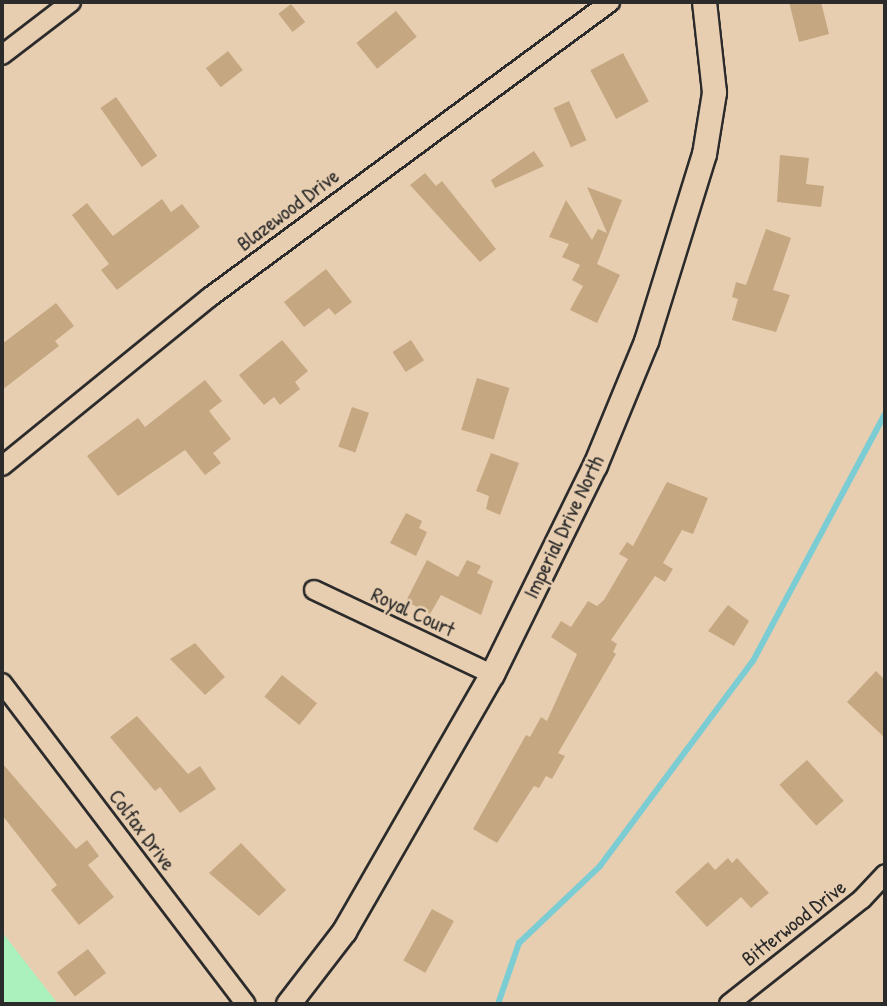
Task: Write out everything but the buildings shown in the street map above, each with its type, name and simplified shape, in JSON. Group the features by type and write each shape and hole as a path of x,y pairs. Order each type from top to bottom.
{"street":[{"path":"2,55 71,2"},
{"name":"Blazewood Drive","path":"2,466 210,297 610,2"},
{"name":"Imperial Drive North","path":"288,1004 344,931 492,674 595,465 646,341 688,214 714,92 704,2"},
{"name":"Royal Court","path":"314,590 492,674"},
{"name":"Colfax Drive","path":"2,683 246,1004"},
{"name":"Bitterwood Drive","path":"729,1004 862,900 885,874"}],"green space":[{"path":"2,932 58,1004 2,1004"}],"waterway":[{"path":"498,1004 519,943 600,866 753,661 885,414"}]}
